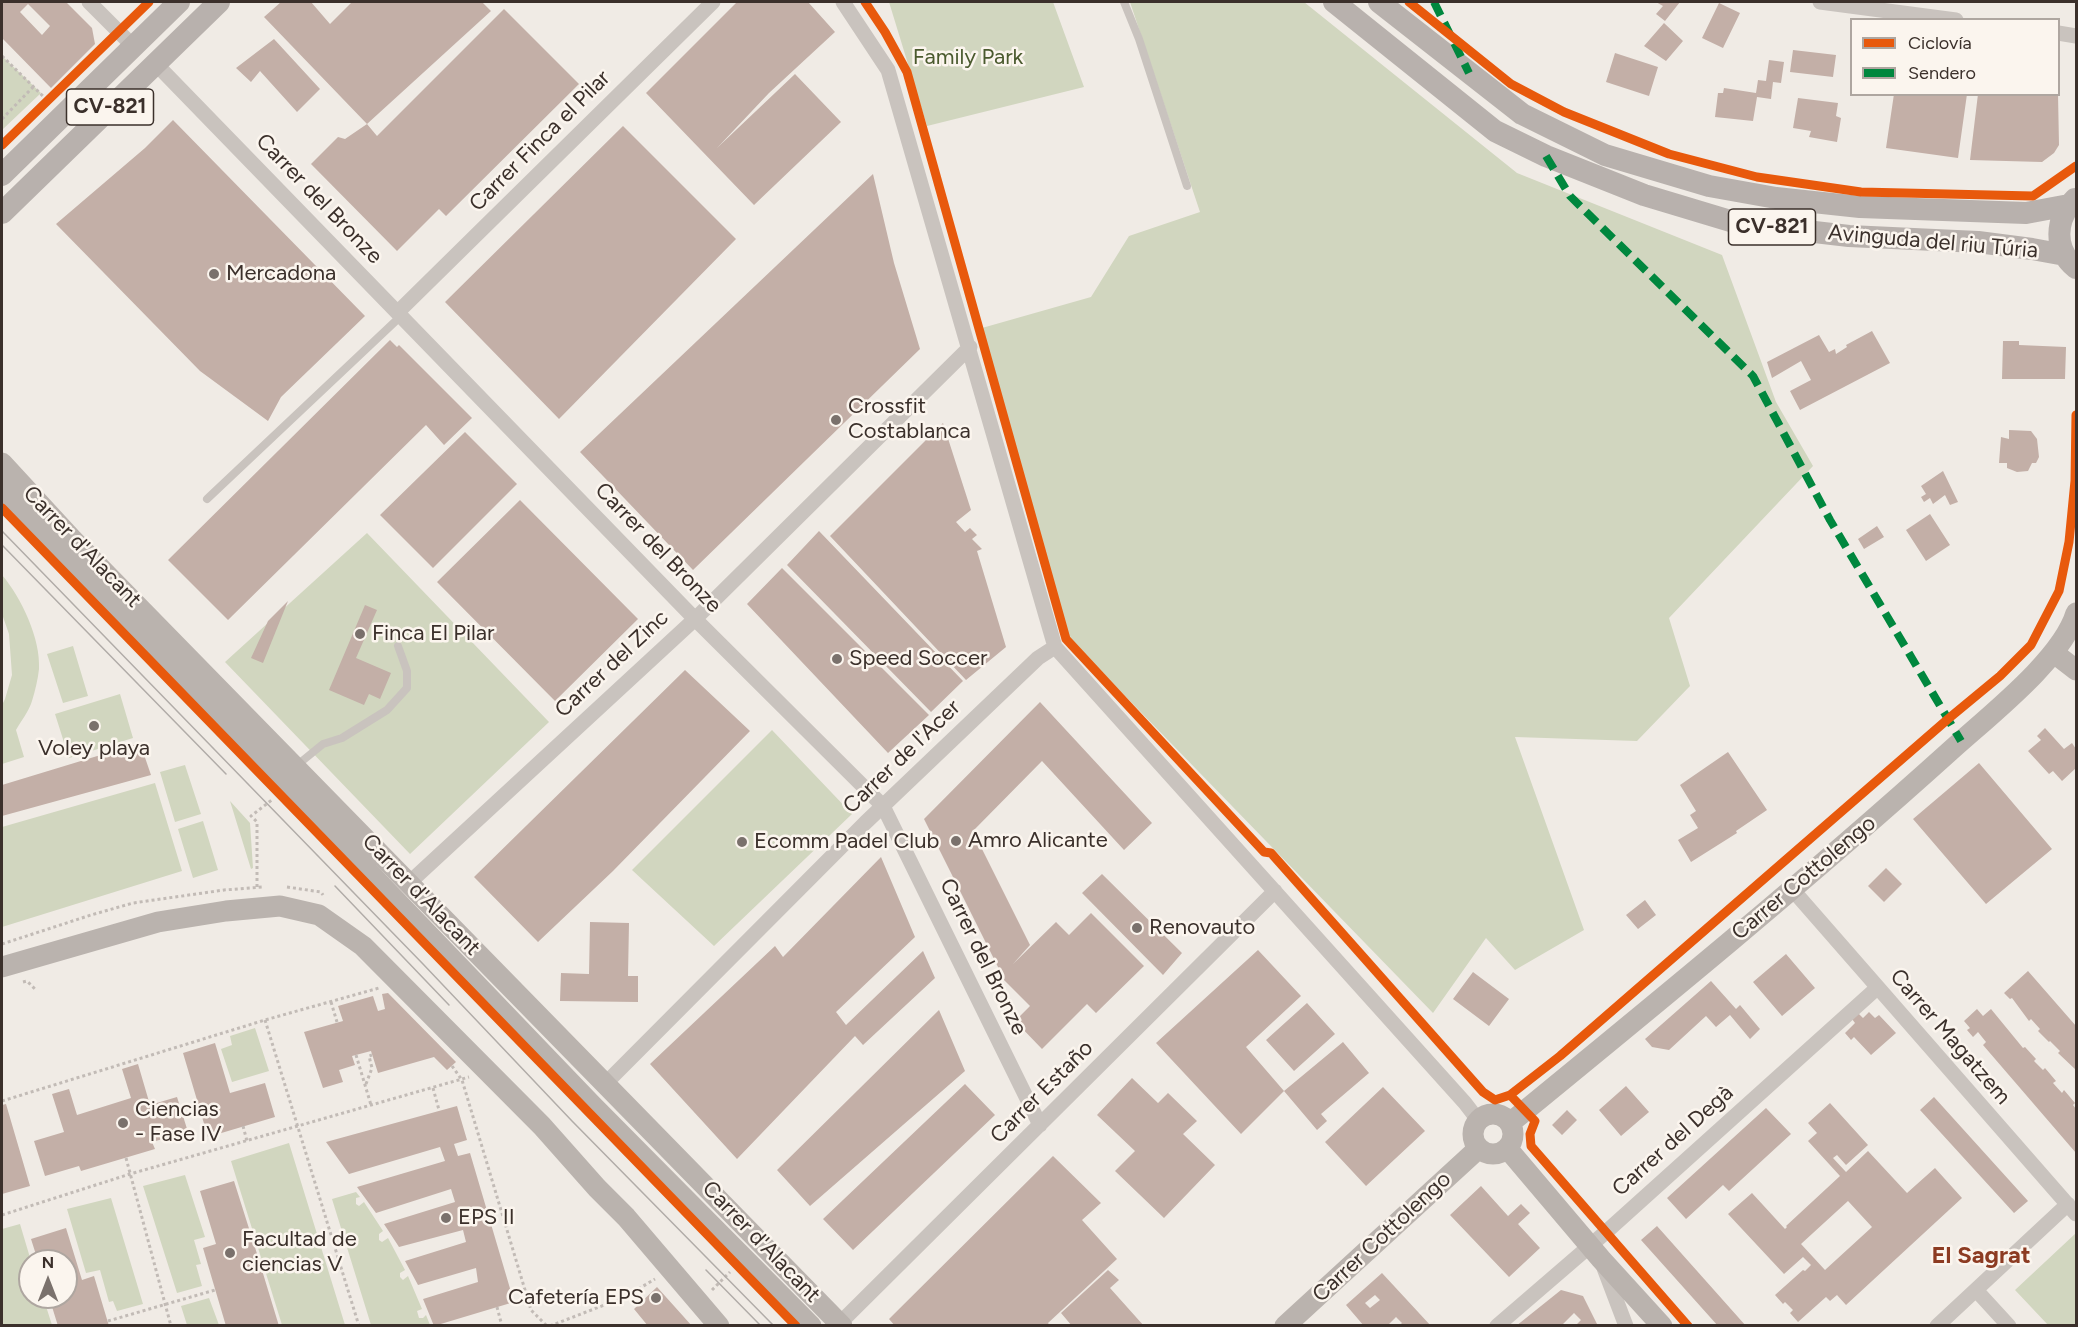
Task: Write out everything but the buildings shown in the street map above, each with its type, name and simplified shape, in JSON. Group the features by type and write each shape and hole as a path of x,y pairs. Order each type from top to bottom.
{"main road":[{"name":"CV-821","path":"2,176 55,109 134,47 179,2"},
{"name":"CV-821","path":"2,213 219,2"},
{"name":"Avinguda del riu Túria","path":"1334,2 1495,131 1546,156 1644,195 1737,223 1849,236 1978,242 2032,249 2071,262"},
{"name":"Avinguda del riu Túria","path":"1379,2 1522,114 1605,155 1709,186 1776,198 1860,207 2026,213 2073,202"},
{"name":"CV-821","path":"2071,262 2060,243 2059,230 2062,217 2073,202"},
{"name":"Carrer d'Alacant","path":"2,463 841,1324"},
{"name":"Carrer d'Alacant","path":"2,490 592,1105 811,1326"},
{"name":"Carrer Cottolengo","path":"1510,1123 1876,818 2015,693 2054,653 2076,613"},
{"path":"2054,653 2076,670"},
{"path":"2,968 158,922 226,911 280,906 319,915 363,946 542,1126 626,1217 719,1326"},
{"path":"1495,1114 1506,1118 1510,1123 1513,1136 1507,1148 1496,1154 1490,1154 1479,1148 1473,1137 1474,1125 1478,1120 1483,1116 1495,1114"},
{"name":"Carrer Cottolengo","path":"1285,1326 1479,1148"},
{"path":"1507,1148 1662,1326"}],"street":[{"path":"89,2 134,47"},
{"name":"Carrer Finca el Pilar","path":"399,314 713,2"},
{"path":"843,2 888,70 1055,646 1478,1120"},
{"path":"1820,2 1941,18"},
{"path":"2060,33 2076,36"},
{"name":"Carrer del Bronze","path":"155,63 695,619 884,806 1040,1125"},
{"name":"Carrer del Zinc","path":"409,883 695,619 970,347"},
{"name":"Carrer de l'Acer","path":"606,1083 884,806 1038,658 1055,646"},
{"name":"Carrer Magatzem","path":"1791,888 2072,1209"},
{"name":"Carrer Estaño","path":"841,1324 1275,891"},
{"name":"Carrer del Degà","path":"1497,1326 1596,1252 1877,988"},
{"path":"1937,1326 2072,1209"},
{"path":"1596,1252 1626,1326"},
{"path":"1976,1290 2009,1326"}],"lane":[{"path":"1124,2 1139,39 1187,186"},
{"path":"207,499 399,314"},
{"path":"296,767 323,744 342,738 387,711 407,688 407,671 398,646"}],"path":[{"path":"2,56 55,109"},
{"path":"2,119 34,86"},
{"path":"55,109 56,93"},
{"path":"40,108 55,109"},
{"path":"271,786 287,803"},
{"path":"257,887 256,822 251,816 279,794"},
{"path":"18,984 27,981 36,990"},
{"path":"2,1101 265,1020 385,986"},
{"path":"331,1002 337,1022"},
{"path":"265,1020 359,1326"},
{"path":"365,1086 372,1068 369,1056 372,1054"},
{"path":"357,1055 371,1106"},
{"path":"452,1066 462,1080 531,1311 548,1326 625,1297 662,1274"},
{"path":"2,1215 130,1174 462,1080"},
{"path":"433,1088 440,1110"},
{"path":"243,1126 247,1141"},
{"path":"126,1158 171,1326"},
{"path":"712,1290 730,1273"},
{"path":"108,1321 215,1290"},
{"path":"497,1307 502,1326"}],"green space":[{"name":"Family Park","path":"889,2 1053,2 1084,87 927,126"},
{"path":"1130,2 1304,2 1517,173 1722,255 1776,402 1813,466 1669,618 1690,686 1637,741 1515,737 1584,930 1515,970 1486,938 1433,1013 1063,632 982,328 1091,297 1129,236 1200,212"},
{"path":"2,56 41,93 2,130"},
{"path":"367,533 549,722 410,854 225,662"},
{"path":"2,575 23,606 37,645 39,669 31,705 16,730 24,757 2,764 2,705 12,675 9,634 2,614"},
{"path":"73,646 88,696 63,703 47,654"},
{"name":"Voley playa","path":"120,694 133,738 69,758 55,714"},
{"name":"Ecomm Padel Club","path":"772,730 852,814 714,946 632,870"},
{"path":"185,765 201,814 175,822 160,772"},
{"path":"155,783 182,871 2,927 2,827"},
{"path":"230,801 250,823 253,868 251,869"},
{"path":"203,821 218,870 193,878 178,829"},
{"path":"255,1028 269,1071 232,1082 221,1049 232,1045 230,1036"},
{"path":"289,1143 345,1325 282,1325 231,1161"},
{"path":"185,1175 205,1237 194,1240 201,1264 196,1265 202,1286 177,1293 143,1186"},
{"path":"356,1192 360,1197 356,1198 356,1204 359,1206 364,1202 383,1231 379,1234 379,1240 382,1242 388,1238 405,1270 400,1273 400,1277 403,1280 408,1276 422,1309 417,1311 419,1318 426,1315 430,1325 371,1325 332,1199"},
{"path":"111,1198 143,1304 117,1311 113,1301 109,1302 100,1270 86,1273 67,1209"},
{"path":"20,1224 27,1249 18,1249 18,1309 47,1309 52,1325 2,1325 2,1229"},
{"path":"2076,1233 2076,1325 2048,1325 2015,1290"},
{"path":"209,1298 219,1325 187,1325 181,1306"}],"tram line":[{"path":"2,531 423,964 572,1121 774,1326"},
{"path":"2,545 226,774"},
{"path":"335,886 449,1005"},
{"path":"706,1270 761,1326"}],"marked path":[{"path":"1434,2 1469,73"},
{"path":"1546,156 1570,196 1753,376 1830,520 1961,741"}],"cycle path":[{"path":"2,145 149,2"},
{"path":"865,2 907,72 1066,639 1264,852 1271,853 1483,1092 1495,1100 1510,1095 1560,1056 2000,676 2031,645 2059,591 2069,542 2075,481 2076,415"},
{"path":"1409,2 1511,84 1564,112 1669,154 1757,177 1861,192 2033,196 2076,166"},
{"path":"2,508 796,1326"},
{"path":"1510,1095 1535,1121 1530,1134 1531,1146 1688,1326"}],"place":[{"name":"Mercadona","path":"214,274"},
{"name":"Crossfit Costablanca","path":"836,420"},
{"name":"Finca El Pilar","path":"360,634"},
{"name":"Speed Soccer","path":"837,659"},
{"name":"Voley playa","path":"94,726"},
{"name":"Amro Alicante","path":"956,841"},
{"name":"Ecomm Padel Club","path":"742,842"},
{"name":"Renovauto","path":"1137,928"},
{"name":"Ciencias - Fase IV","path":"123,1123"},
{"name":"EPS II","path":"446,1218"},
{"name":"Facultad de ciencias V","path":"230,1253"},
{"name":"Cafetería EPS","path":"656,1298"}],"district":[{"name":"El Sagrat","path":"1981,1256"}]}
